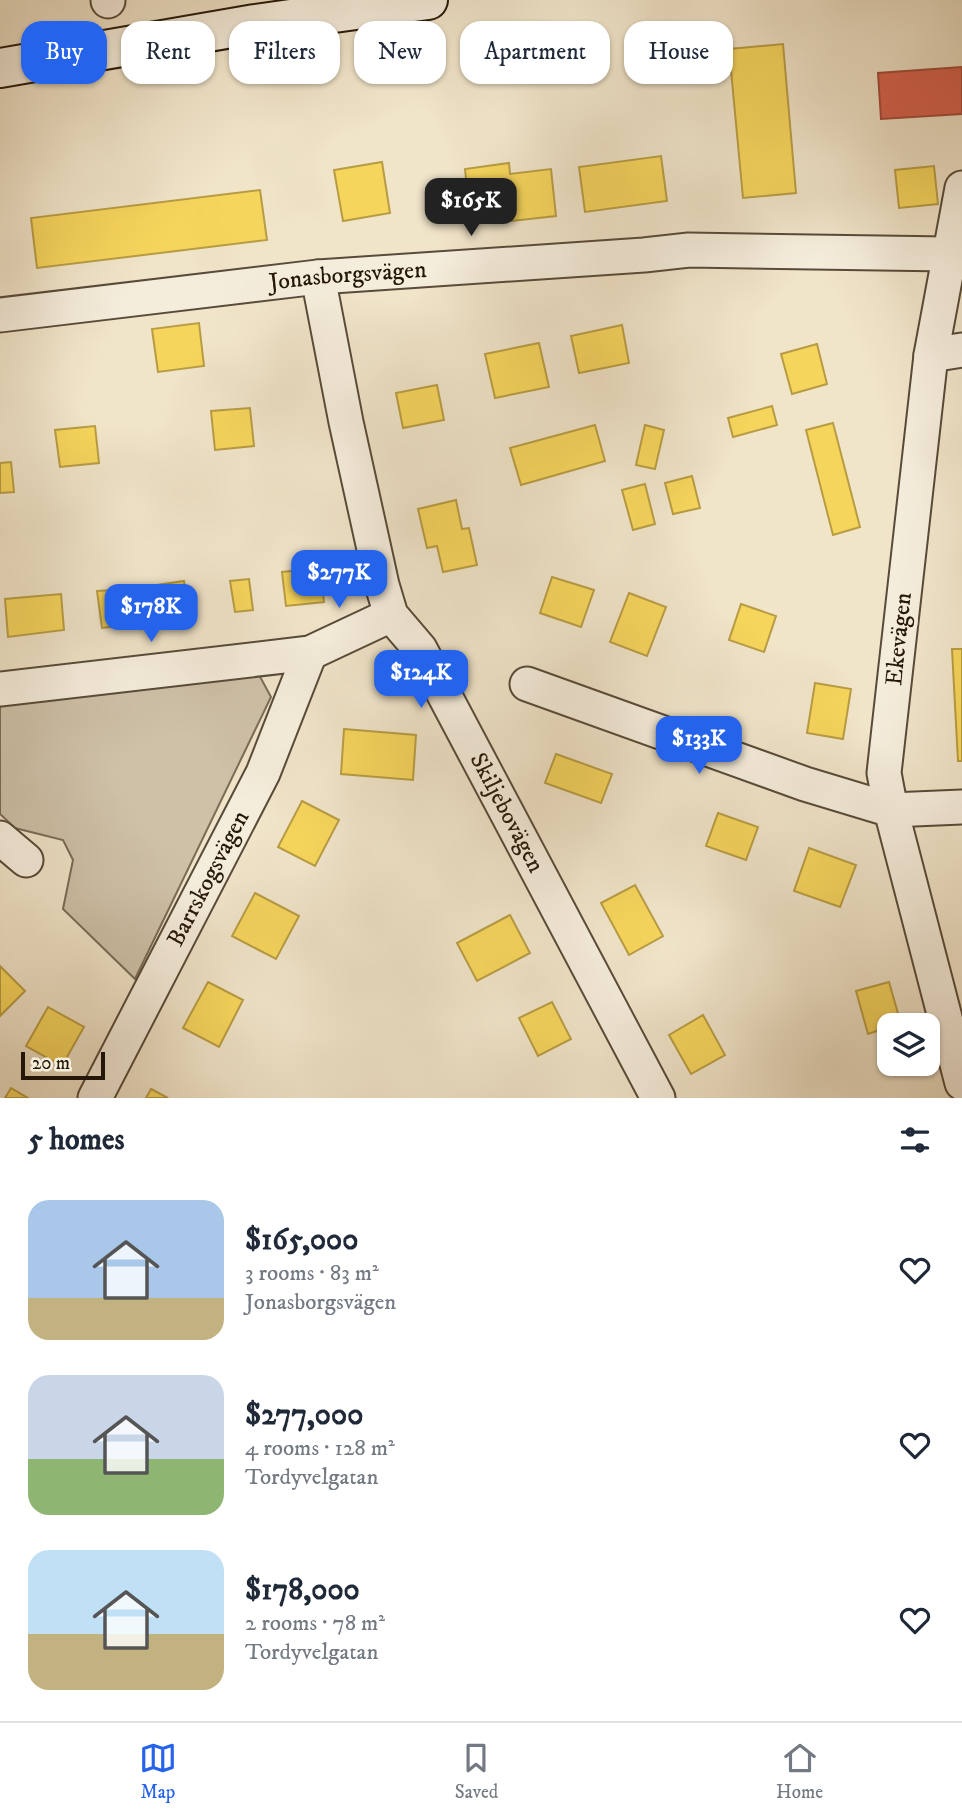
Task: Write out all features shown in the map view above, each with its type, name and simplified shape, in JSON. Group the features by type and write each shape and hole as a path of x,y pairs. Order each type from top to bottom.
{"main road":[{"path":"0,68 255,24 428,0"}],"street":[{"name":"Ekevägen","path":"962,188 948,254 946,352 884,773 891,810 962,1083"},
{"name":"Jonasborgsvägen","path":"0,315 318,277 689,250 948,254"},
{"name":"Skiljebovägen","path":"318,277 346,422 391,615 420,649 658,1098"},
{"path":"0,689 310,653 391,615"},
{"name":"Barrskogsvägen","path":"95,1098 263,773 310,653"},
{"path":"527,684 568,701 805,784 891,810 962,807"},
{"path":"0,838 26,860"}],"shaded area":[{"path":"257,671 271,697 135,979 63,909 73,860 63,840 15,828 0,814 0,694"}],"building: Homes":[{"path":"783,44 796,193 743,198 732,84 733,49"},
{"path":"661,156 667,201 585,212 579,167"},
{"path":"382,162 390,213 343,221 334,170"},
{"path":"509,163 510,174 551,169 556,216 512,221 511,210 470,216 465,169"},
{"path":"934,166 938,204 899,208 895,170"},
{"path":"260,190 267,240 37,268 31,218"},
{"path":"199,323 204,366 158,372 152,329"},
{"path":"622,325 629,363 579,373 571,336"},
{"path":"539,343 549,387 495,398 485,354"},
{"path":"817,344 827,384 792,394 781,354"},
{"path":"437,385 444,420 403,428 396,393"},
{"path":"772,406 777,425 733,437 728,418"},
{"path":"250,408 254,446 215,450 211,411"},
{"path":"833,423 860,527 833,535 806,430"},
{"path":"595,425 605,461 521,485 510,448"},
{"path":"645,425 664,430 655,469 636,465"},
{"path":"95,426 99,463 60,467 55,430"},
{"path":"11,462 14,492 0,493 0,463"},
{"path":"692,476 700,508 673,514 665,483"},
{"path":"645,484 655,524 633,530 622,490"},
{"path":"456,500 462,529 469,528 477,565 443,572 437,546 427,548 418,509"},
{"path":"320,568 324,602 286,606 282,572"},
{"path":"552,577 594,590 581,627 540,613"},
{"path":"249,579 253,610 235,612 230,581"},
{"path":"184,581 189,615 148,621 143,587"},
{"path":"115,590 119,626 102,628 97,591"},
{"path":"629,593 666,607 647,656 610,642"},
{"path":"61,594 64,630 8,637 5,599"},
{"path":"741,604 776,616 764,652 729,640"},
{"path":"952,649 962,649 962,761 958,761"},
{"path":"815,683 851,689 843,739 807,733"},
{"path":"344,729 416,735 413,780 341,774"},
{"path":"556,754 612,774 601,803 545,783"},
{"path":"302,801 339,820 315,866 278,847"},
{"path":"718,813 758,827 746,860 706,846"},
{"path":"809,848 856,865 840,907 794,891"},
{"path":"635,885 663,936 629,955 601,903"},
{"path":"255,893 299,916 276,959 232,936"},
{"path":"510,915 530,953 477,981 457,943"},
{"path":"0,966 25,991 0,1016"},
{"path":"208,982 243,1000 219,1047 183,1028"},
{"path":"889,982 898,1013 877,1013 877,1031 868,1034 856,991"},
{"path":"552,1002 571,1039 538,1056 519,1018"},
{"path":"48,1007 84,1027 62,1066 26,1046"},
{"path":"703,1015 725,1055 691,1074 669,1035"},
{"path":"11,1088 28,1098 5,1098"},
{"path":"151,1089 168,1098 146,1098"}],"building: Shops":[{"path":"962,67 962,114 881,119 878,73"}]}
